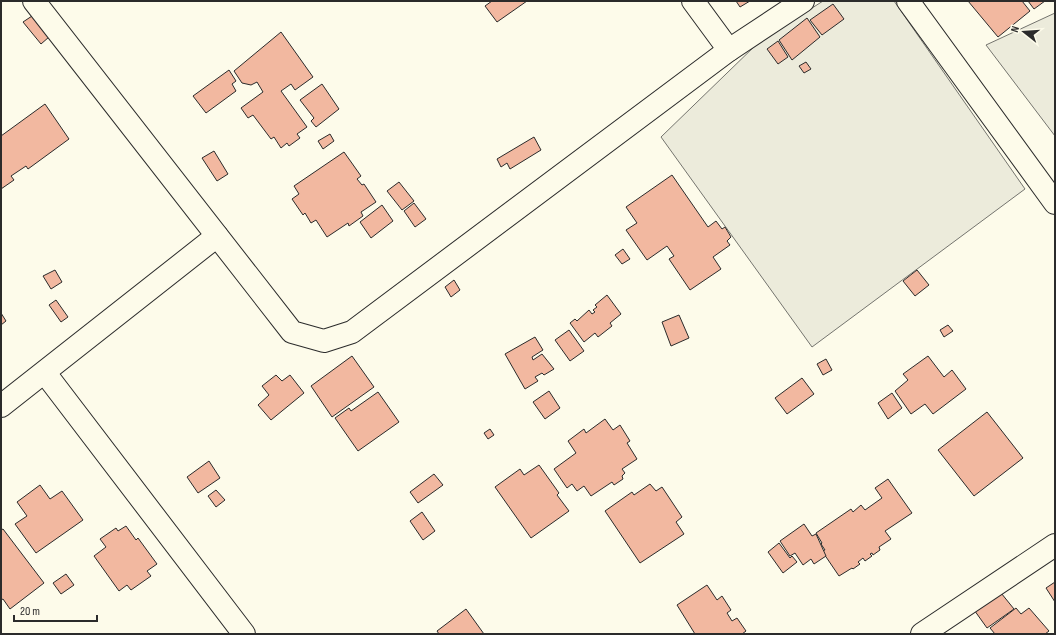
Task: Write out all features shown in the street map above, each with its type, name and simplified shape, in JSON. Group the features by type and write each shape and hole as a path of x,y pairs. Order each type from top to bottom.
{"street":[{"path":"34,1 292,332 324,341 352,332 729,50 803,1"},
{"path":"693,1 729,50"},
{"path":"908,1 1055,203"},
{"path":"1,406 45,373 217,236"},
{"path":"45,373 244,634"},
{"path":"922,634 1055,545"}],"shaded area":[{"path":"823,1 894,1 1025,189 812,347 661,137 759,42"},
{"path":"1055,13 1055,136 986,45"}],"building":[{"path":"492,1 527,1 497,22 485,6"},
{"path":"736,1 750,1 740,7"},
{"path":"968,1 1022,1 1030,11 998,37"},
{"path":"1028,1 1045,1 1034,9"},
{"path":"833,4 844,19 822,35 810,20"},
{"path":"32,16 49,37 41,44 23,22"},
{"path":"807,18 820,37 792,60 779,40"},
{"path":"281,32 313,77 295,90 291,84 281,91 307,127 297,134 300,138 289,146 287,143 281,148 274,137 271,139 253,115 248,118 241,108 263,92 257,82 251,85 242,83 234,71"},
{"path":"778,41 788,57 778,64 767,49"},
{"path":"806,62 811,69 804,73 799,66"},
{"path":"229,70 236,81 232,84 236,91 206,113 193,96"},
{"path":"322,84 339,109 316,127 311,121 314,118 300,100"},
{"path":"45,104 69,139 28,169 26,166 11,176 14,180 1,189 1,136"},
{"path":"330,134 334,141 323,149 318,141"},
{"path":"534,137 541,150 510,169 507,163 501,167 497,159"},
{"path":"214,151 228,174 217,181 202,158"},
{"path":"344,152 361,176 357,179 362,185 364,184 376,202 361,212 363,216 349,226 348,223 327,237 316,220 311,223 305,213 303,215 292,199 299,194 294,186"},
{"path":"672,175 708,227 716,221 722,229 725,227 731,237 727,241 730,245 713,257 721,269 690,290 669,259 674,256 667,246 647,260 626,230 637,223 626,207"},
{"path":"399,182 414,201 402,210 387,191"},
{"path":"414,203 426,219 415,227 404,211"},
{"path":"382,205 393,221 371,238 360,222"},
{"path":"623,249 630,259 622,264 615,255"},
{"path":"55,270 62,282 51,289 43,276"},
{"path":"917,270 929,285 915,296 903,281"},
{"path":"454,280 460,290 451,297 445,287"},
{"path":"607,295 621,314 610,323 612,326 598,337 595,333 584,342 570,323 575,319 577,321 589,310 592,314 595,312 593,310 597,307 595,305"},
{"path":"56,300 68,317 61,322 49,305"},
{"path":"1,313 6,321 1,325"},
{"path":"679,315 689,338 671,346 662,322"},
{"path":"948,325 953,331 944,337 940,330"},
{"path":"569,330 584,351 570,361 555,340"},
{"path":"535,337 543,350 532,357 533,360 542,354 554,369 544,375 542,373 535,377 538,381 525,389 505,354"},
{"path":"352,356 374,387 332,417 311,386"},
{"path":"928,356 944,377 952,370 966,389 933,414 925,404 911,414 895,391 908,380 903,374"},
{"path":"826,359 832,370 823,375 817,364"},
{"path":"276,375 282,381 290,375 304,393 271,420 258,405 269,395 262,386"},
{"path":"802,378 814,394 787,414 775,398"},
{"path":"549,391 560,408 545,419 533,402"},
{"path":"378,392 399,422 358,451 335,418 349,408 351,411"},
{"path":"892,393 902,408 888,419 878,403"},
{"path":"987,412 1023,458 974,496 938,450"},
{"path":"605,419 613,430 620,425 630,441 627,443 637,459 622,469 625,473 622,476 623,479 614,485 612,482 591,496 584,486 577,491 572,484 567,488 554,469 576,453 568,441 584,429 586,433"},
{"path":"490,429 494,435 488,439 484,433"},
{"path":"209,461 220,478 198,493 187,477"},
{"path":"539,465 559,493 557,495 569,511 531,538 495,487 520,469 524,475"},
{"path":"434,474 443,485 418,503 410,492"},
{"path":"888,479 912,513 885,531 891,539 879,547 880,550 873,555 872,553 870,554 872,556 865,561 863,558 858,562 860,564 839,576 822,551 825,550 816,533 851,509 853,512 861,505 865,510 882,498 875,488"},
{"path":"650,484 656,491 662,487 682,517 676,522 684,534 640,563 605,511 632,492 634,495"},
{"path":"40,485 50,499 62,491 83,520 36,553 15,524 27,516 17,502"},
{"path":"216,490 225,500 216,507 208,496"},
{"path":"422,512 435,531 423,540 410,521"},
{"path":"804,524 812,536 816,534 826,556 814,564 811,559 803,565 795,553 790,556 780,541"},
{"path":"126,526 136,540 138,538 157,564 147,571 151,576 131,590 127,585 119,591 94,556 106,547 100,539 116,528 118,531"},
{"path":"3,529 44,583 10,609 3,599 1,600 1,530"},
{"path":"779,543 790,558 792,556 797,562 783,573 768,552"},
{"path":"66,574 74,585 61,594 53,583"},
{"path":"1055,582 1055,602 1046,588"},
{"path":"707,585 717,600 722,596 731,610 727,613 732,621 737,618 746,631 742,634 695,634 677,605"},
{"path":"997,588 1014,609 987,628 972,607"},
{"path":"1016,608 1021,614 1029,608 1049,631 1045,634 995,634 990,628"},
{"path":"466,609 484,634 439,634 437,631"}]}
